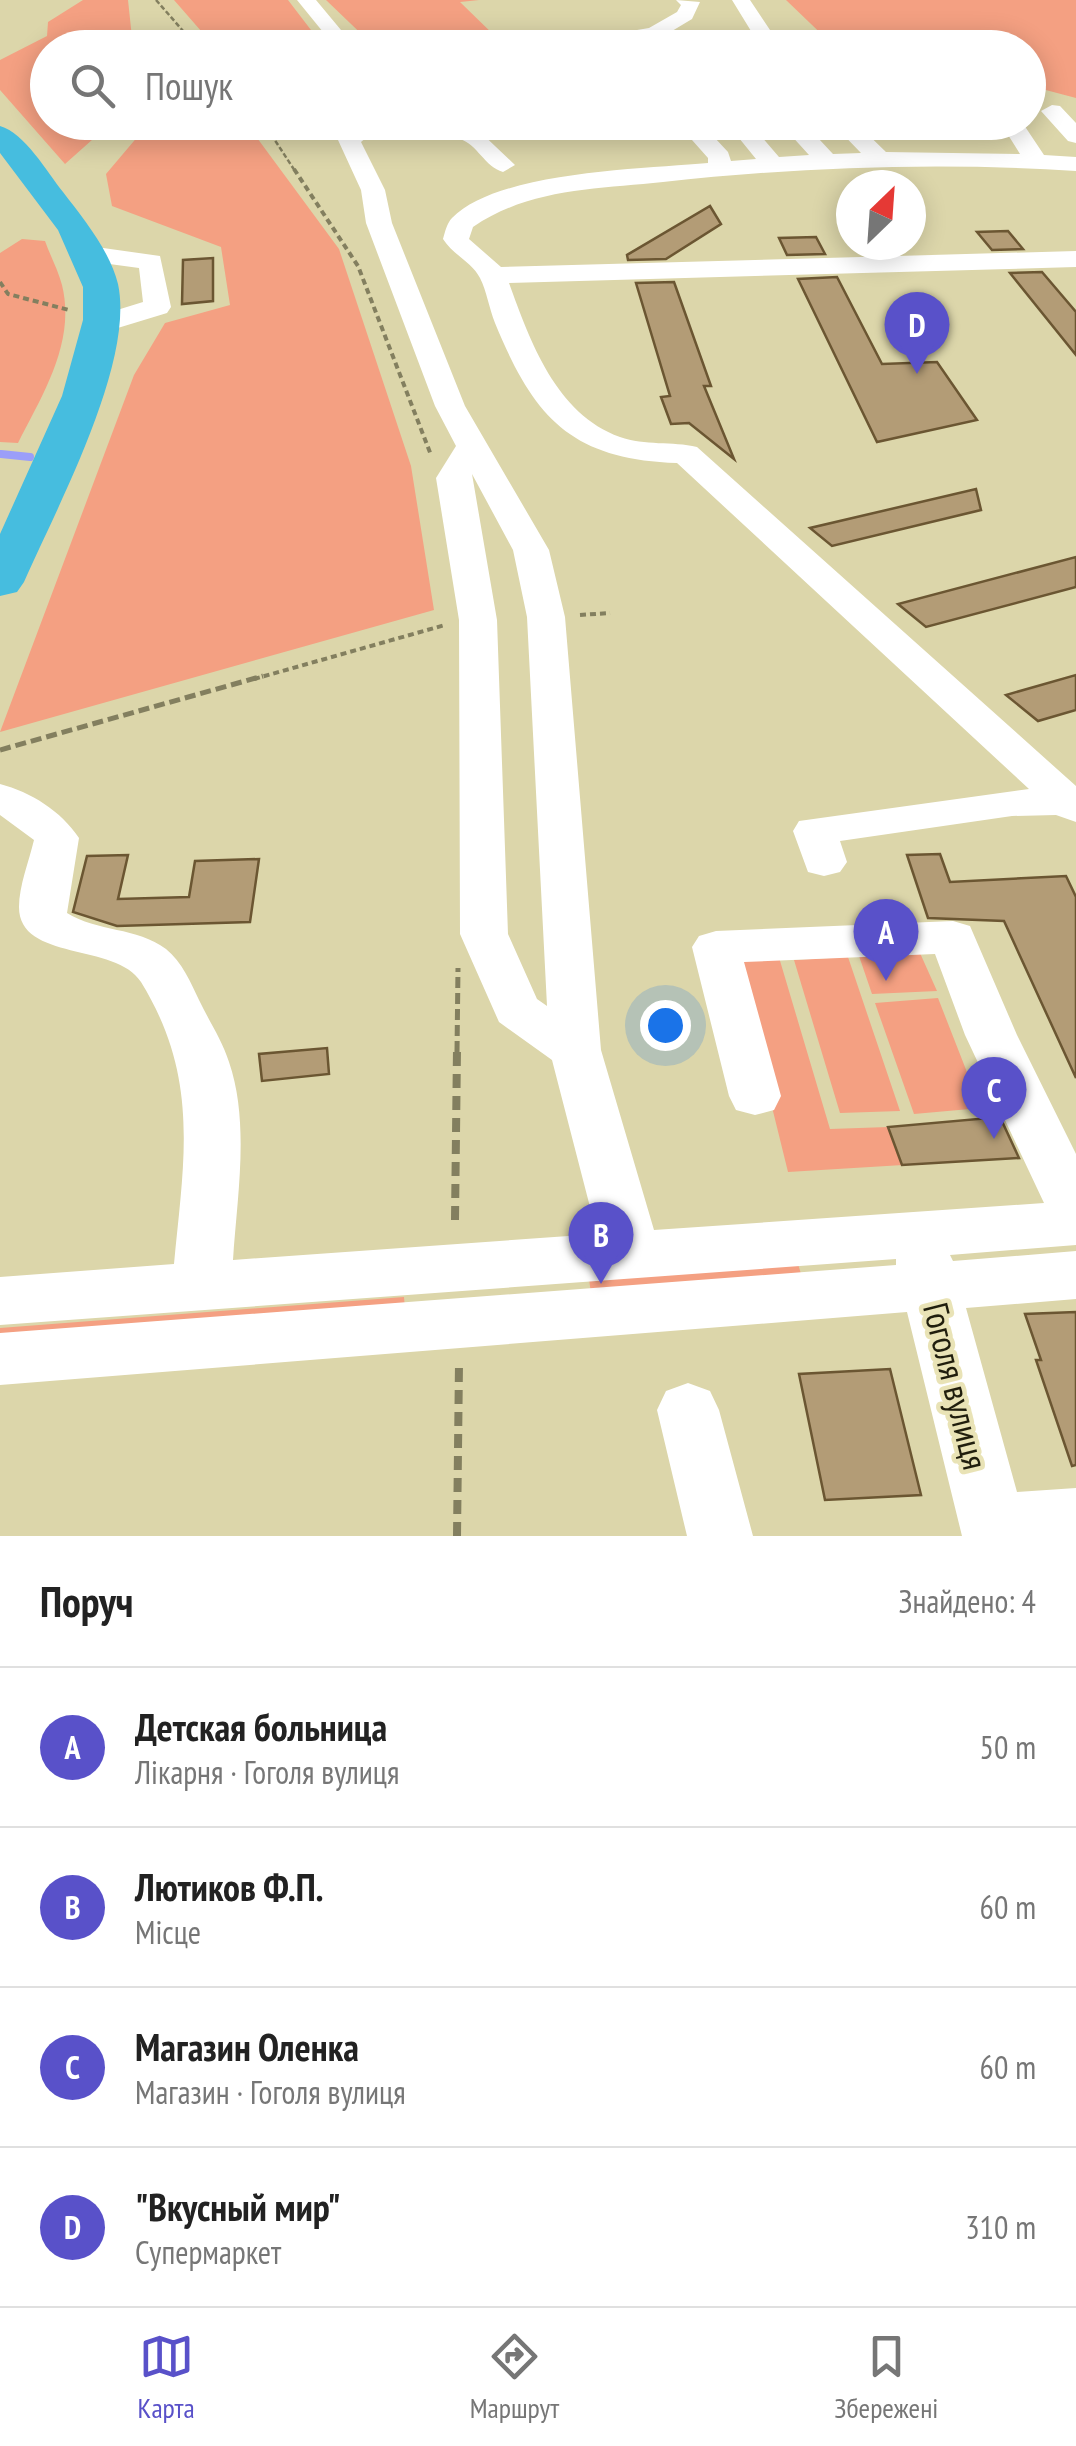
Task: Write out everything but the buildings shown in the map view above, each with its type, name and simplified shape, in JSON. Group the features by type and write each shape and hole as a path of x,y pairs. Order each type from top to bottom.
{"highway":[{"path":"0,582 86,390 84,318 101,287 89,254 3,150"}],"street":[{"path":"306,0 332,30"},
{"path":"658,30 656,22 685,15 691,2 685,0"},
{"path":"741,0 760,30"},
{"path":"575,20 582,30"},
{"path":"1052,111 1076,136"},
{"path":"349,140 373,190 379,222 450,406 530,550 546,617 575,1050 621,1206 630,1256"},
{"path":"475,140 504,165"},
{"path":"704,140 720,156 720,168"},
{"path":"752,140 772,164"},
{"path":"808,140 828,161"},
{"path":"860,140 879,158"},
{"path":"910,140 926,158"},
{"path":"966,140 983,161"},
{"path":"1023,140 1036,160"},
{"path":"1072,805 686,454 628,450 581,431 546,398 506,318 493,275 483,261 461,249 456,238 461,223 492,203 570,184 720,168 879,158 1076,164"},
{"path":"84,318 157,308 152,262 89,254"},
{"path":"493,275 1076,259"},
{"path":"473,445 453,478 478,620 484,934 517,1010 575,1050"},
{"path":"824,862 814,831 1012,804 1072,805"},
{"path":"13,814 57,838 42,904 44,920 59,932 150,960 194,1039 206,1071 210,1118 202,1288"},
{"path":"754,1096 716,946 952,937 991,1035 1076,1211"},
{"path":"0,1359 924,1261 1076,1223"},
{"path":"0,1301 630,1256 924,1261 1076,1275"},
{"name":"Гоголя вулиця","path":"924,1261 993,1531"},
{"path":"688,1410 720,1536"},
{"path":"993,1531 1076,1518"}],"path":[{"path":"156,0 182,30"},
{"path":"275,140 358,266 433,460"},
{"path":"0,282 8,294 84,318"},
{"path":"0,750 461,621"},
{"path":"455,1220 458,960"},
{"path":"457,1536 460,1364"}],"shaded area":[{"path":"83,0 128,0 131,30 47,30 48,22"},
{"path":"174,0 288,0 311,30 200,30"},
{"path":"326,0 479,0 460,2 489,30 357,30"},
{"path":"786,0 1076,0 1076,98 1046,90 1046,30 817,30"},
{"path":"30,45 30,124 0,90 0,60"},
{"path":"44,140 92,140 65,164"},
{"path":"135,140 259,140 339,249 411,466 434,610 0,732 134,375 165,323 230,305 221,247 112,206 106,174"},
{"path":"22,239 45,241 62,285 65,327 55,367 18,443 0,442 0,253"},
{"path":"920,953 937,991 872,994 859,956"},
{"path":"778,954 830,1129 888,1127 903,1165 788,1172 735,957"},
{"path":"848,957 900,1111 840,1113 794,960"},
{"path":"938,998 981,1108 914,1114 875,1003"},
{"path":"798,1264 802,1277 591,1293 589,1279"},
{"path":"404,1297 405,1309 0,1339 0,1328"}],"waterway":[{"path":"1,454 30,457"}],"place":[{"name":"\"Вкусный мир\"","path":"917,374"},
{"name":"Детская больница","path":"886,981"},
{"name":"Магазин Оленка","path":"994,1139"},
{"name":"Лютиков Ф.П.","path":"601,1284"}]}
